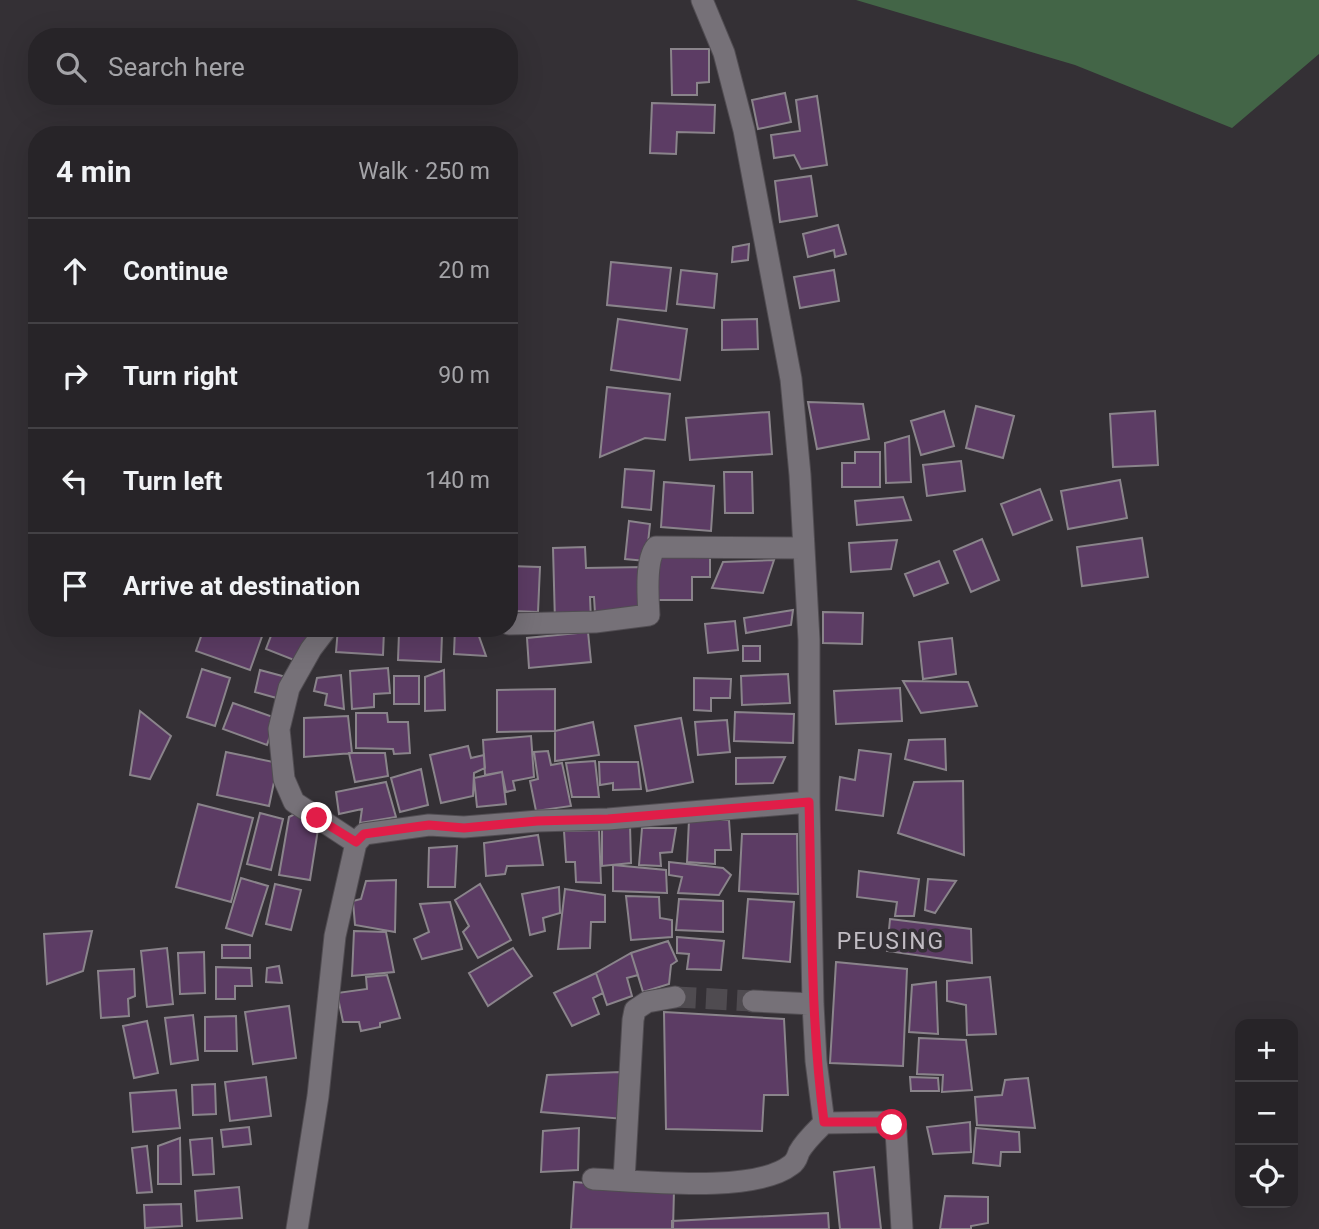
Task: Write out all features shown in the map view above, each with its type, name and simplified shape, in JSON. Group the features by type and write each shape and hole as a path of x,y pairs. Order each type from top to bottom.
{"street":[{"path":"593,1179 736,1182 772,1176 791,1166 824,1122 816,1061 813,1004 809,640 791,379 744,130 724,53 702,0"},
{"path":"518,624 595,622 649,615 649,568 652,552 656,547 804,548"},
{"path":"320,637 289,688 279,729 284,779 294,802 356,842"},
{"path":"297,1229 318,1096 335,936 356,842 364,834 429,825 464,828 809,802"},
{"path":"624,1180 635,1010 647,1002 675,997"},
{"path":"753,1001 813,1004"},
{"path":"824,1122 888,1122 892,1125 896,1131 902,1229"}],"green space":[{"path":"856,0 1319,0 1319,54 1232,128 1075,65"}],"building":[{"path":"671,49 709,49 709,82 697,83 697,95 672,95"},
{"path":"785,93 791,122 758,129 752,100"},
{"path":"817,96 827,165 801,169 794,155 774,158 771,135 800,131 796,100"},
{"path":"652,103 715,105 714,133 677,132 676,154 650,153"},
{"path":"811,176 817,216 780,222 775,181"},
{"path":"838,225 846,254 835,257 834,250 808,257 803,234"},
{"path":"749,244 748,260 732,262 733,247"},
{"path":"611,262 671,268 666,311 607,305"},
{"path":"681,270 717,274 714,308 677,304"},
{"path":"834,270 839,301 800,308 794,277"},
{"path":"618,319 687,329 680,380 611,370"},
{"path":"757,319 758,349 722,350 722,320"},
{"path":"607,387 670,394 665,440 645,438 600,457"},
{"path":"808,402 863,404 869,439 817,449"},
{"path":"976,406 1014,416 1003,458 966,448"},
{"path":"944,411 954,446 921,455 911,421"},
{"path":"1155,411 1158,465 1113,467 1110,414"},
{"path":"769,412 772,454 690,460 686,418"},
{"path":"909,436 911,482 886,483 885,443"},
{"path":"855,452 880,452 880,487 842,487 842,463 855,463"},
{"path":"961,461 965,491 927,496 923,465"},
{"path":"625,469 654,471 651,510 622,507"},
{"path":"724,472 752,472 753,513 725,513"},
{"path":"1120,480 1127,518 1068,529 1061,491"},
{"path":"664,482 714,486 711,531 661,527"},
{"path":"1040,489 1052,520 1013,535 1001,504"},
{"path":"903,497 911,520 857,525 855,501"},
{"path":"629,521 650,524 646,561 625,559"},
{"path":"1142,538 1148,577 1082,586 1077,547"},
{"path":"982,539 999,580 971,592 954,551"},
{"path":"897,540 891,569 851,572 849,543"},
{"path":"585,547 586,568 645,567 646,612 595,613 594,597 590,597 591,621 555,622 553,548"},
{"path":"710,555 710,577 692,577 692,600 656,600 655,556"},
{"path":"774,560 763,593 712,588 723,562"},
{"path":"939,561 948,583 914,596 905,574"},
{"path":"518,566 540,567 538,612 518,611"},
{"path":"793,610 791,625 746,633 744,618"},
{"path":"823,612 863,613 862,644 823,643"},
{"path":"735,621 738,650 708,653 705,624"},
{"path":"588,632 591,662 529,668 527,638"},
{"path":"201,637 262,637 250,670 196,651"},
{"path":"271,637 309,637 299,662 266,649"},
{"path":"337,637 384,637 383,655 336,652"},
{"path":"399,637 442,637 441,662 398,660"},
{"path":"455,637 479,637 486,656 454,654"},
{"path":"952,638 956,674 923,679 919,642"},
{"path":"743,646 760,646 760,661 743,661"},
{"path":"388,668 390,693 374,694 374,707 352,709 350,671"},
{"path":"202,669 230,678 215,726 187,717"},
{"path":"260,670 286,677 280,699 255,692"},
{"path":"444,670 445,710 425,711 425,677"},
{"path":"788,674 790,703 742,705 741,676"},
{"path":"341,675 344,709 325,705 327,694 314,691 317,678"},
{"path":"394,676 419,676 419,704 394,704"},
{"path":"694,678 731,679 730,698 711,698 711,711 694,710"},
{"path":"903,681 968,682 977,706 921,713"},
{"path":"900,688 902,721 836,724 834,691"},
{"path":"555,689 555,731 497,732 497,690"},
{"path":"233,703 276,718 267,745 223,729"},
{"path":"140,711 171,736 150,779 130,775"},
{"path":"735,712 794,714 793,743 734,741"},
{"path":"356,713 387,713 388,722 408,722 410,753 394,754 393,749 356,748"},
{"path":"348,716 352,753 304,757 304,718"},
{"path":"681,718 693,782 647,791 635,726"},
{"path":"727,720 730,752 698,755 695,722"},
{"path":"593,722 599,755 555,761 555,731"},
{"path":"531,736 534,777 513,781 515,790 506,792 502,772 485,775 483,740"},
{"path":"945,739 946,770 905,759 909,740"},
{"path":"468,746 471,758 484,755 485,768 474,773 473,796 441,803 430,755"},
{"path":"859,750 891,754 883,816 836,810 840,777 855,780"},
{"path":"548,751 551,765 562,763 571,806 536,811 530,781 538,779 534,752"},
{"path":"226,752 278,763 269,806 217,795"},
{"path":"349,753 385,753 388,776 355,782"},
{"path":"785,757 773,783 736,784 736,758"},
{"path":"595,761 599,797 572,797 566,763"},
{"path":"599,762 638,762 641,789 613,790 613,783 600,785"},
{"path":"421,769 428,805 400,812 391,778"},
{"path":"502,772 506,804 477,807 474,778"},
{"path":"963,781 964,855 898,833 914,782"},
{"path":"386,782 396,817 360,823 362,809 339,814 336,792"},
{"path":"198,804 253,818 231,902 176,887"},
{"path":"299,812 319,823 310,880 279,875 289,817"},
{"path":"260,813 283,819 271,870 247,864"},
{"path":"689,820 729,820 731,850 715,850 715,864 687,862"},
{"path":"602,825 630,825 631,863 602,866"},
{"path":"642,828 676,828 672,852 660,853 661,866 639,865"},
{"path":"599,830 601,883 576,882 575,862 566,862 564,831"},
{"path":"742,834 797,834 798,894 739,891"},
{"path":"538,835 543,865 507,866 505,874 486,876 484,843"},
{"path":"457,846 455,887 428,887 429,848"},
{"path":"669,862 723,868 731,875 719,895 678,893 682,877 669,875"},
{"path":"613,865 666,870 667,893 613,891"},
{"path":"859,871 919,879 914,916 895,916 897,902 857,897"},
{"path":"241,878 268,886 252,936 226,928"},
{"path":"928,879 956,881 935,913 925,910"},
{"path":"396,880 395,932 355,925 353,901 361,899 366,881"},
{"path":"275,884 301,890 291,930 266,924"},
{"path":"480,884 511,940 478,958 463,932 469,926 455,900"},
{"path":"559,887 560,913 543,918 545,931 530,935 522,894"},
{"path":"565,889 605,895 605,922 591,922 590,948 558,949"},
{"path":"626,896 659,897 660,918 672,920 672,937 631,940"},
{"path":"679,899 723,901 723,932 676,930"},
{"path":"748,899 794,902 790,962 743,958"},
{"path":"450,902 462,949 422,959 414,939 429,932 420,904"},
{"path":"890,919 971,929 972,963 887,951"},
{"path":"92,931 83,971 47,984 44,934"},
{"path":"354,931 386,932 394,972 352,976"},
{"path":"677,937 724,941 721,970 687,969 689,954 677,953"},
{"path":"668,941 677,961 671,965 669,984 643,992 631,953"},
{"path":"222,945 250,945 250,958 222,958"},
{"path":"167,948 173,1004 147,1007 141,951"},
{"path":"513,948 532,976 488,1006 469,973"},
{"path":"204,952 205,993 180,994 178,953"},
{"path":"631,953 638,975 627,978 632,996 607,1005 596,973"},
{"path":"836,962 907,969 903,1066 830,1063"},
{"path":"279,966 282,983 266,982 267,968"},
{"path":"216,967 251,968 252,986 235,986 235,999 216,999"},
{"path":"134,969 135,996 128,999 129,1016 101,1018 98,971"},
{"path":"596,973 603,993 593,998 599,1014 572,1026 554,993"},
{"path":"387,975 400,1018 380,1023 380,1027 361,1031 359,1022 343,1022 337,993 367,989 366,977"},
{"path":"990,977 996,1034 967,1035 966,1005 947,1001 947,981"},
{"path":"936,982 938,1034 909,1032 912,985"},
{"path":"289,1006 296,1058 253,1064 245,1012"},
{"path":"664,1012 784,1019 788,1095 764,1095 762,1131 666,1129"},
{"path":"193,1015 198,1060 171,1064 165,1018"},
{"path":"236,1016 237,1051 205,1051 205,1017"},
{"path":"147,1021 158,1073 134,1078 123,1026"},
{"path":"919,1038 966,1040 972,1090 942,1092 943,1075 917,1074"},
{"path":"620,1072 624,1119 541,1112 547,1075"},
{"path":"266,1077 271,1116 230,1121 225,1082"},
{"path":"910,1077 938,1078 939,1091 911,1091"},
{"path":"1028,1078 1035,1128 977,1125 975,1097 1002,1095 1005,1080"},
{"path":"215,1084 216,1114 193,1115 192,1085"},
{"path":"176,1090 180,1128 133,1132 130,1093"},
{"path":"970,1122 971,1152 933,1154 927,1127"},
{"path":"249,1127 251,1144 223,1147 221,1130"},
{"path":"579,1128 578,1170 541,1172 543,1131"},
{"path":"976,1128 1019,1132 1020,1152 1001,1152 1000,1166 973,1163"},
{"path":"180,1138 181,1184 158,1184 158,1146"},
{"path":"212,1138 214,1174 193,1175 190,1140"},
{"path":"147,1146 152,1192 137,1193 132,1148"},
{"path":"874,1167 881,1229 840,1229 834,1172"},
{"path":"574,1182 674,1190 673,1229 571,1229"},
{"path":"239,1187 242,1218 197,1221 195,1191"},
{"path":"945,1196 988,1197 988,1223 971,1226 971,1229 940,1229"},
{"path":"181,1204 182,1226 145,1228 144,1205"},
{"path":"828,1213 829,1229 672,1229 672,1221"}],"tunnel":[{"path":"675,997 753,1001"}],"district":[{"name":"PEUSING","path":"891,941"}],"route":[{"path":"317,818 356,842 364,834 395,828 429,825 464,828 537,821 608,819 809,802 813,1004 816,1061 824,1122 888,1122 892,1125"}]}
